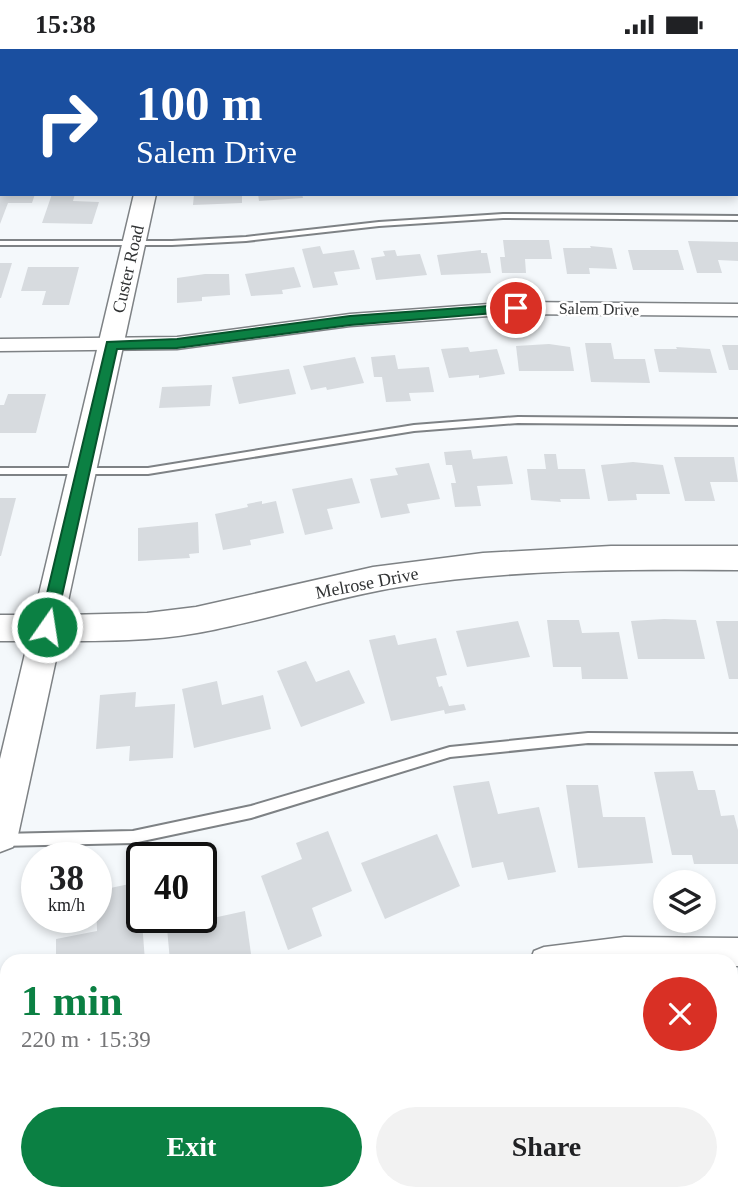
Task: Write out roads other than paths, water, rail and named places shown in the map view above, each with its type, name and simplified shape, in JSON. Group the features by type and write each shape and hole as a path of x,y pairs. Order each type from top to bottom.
{"street":[{"name":"Custer Road","path":"0,838 145,196"},
{"name":"Salem Drive","path":"0,345 177,343 350,320 516,308 738,310"},
{"name":"Melrose Drive","path":"0,628 142,627 195,620 357,583 444,569 550,561 738,558"},
{"path":"600,954 624,951 738,952"}],"lane":[{"path":"0,243 134,243 246,239 379,223 503,216 738,218"},
{"path":"0,471 148,471 427,427 518,421 738,422"},
{"path":"0,838 133,837 251,811 450,752 588,738 738,739"}]}
